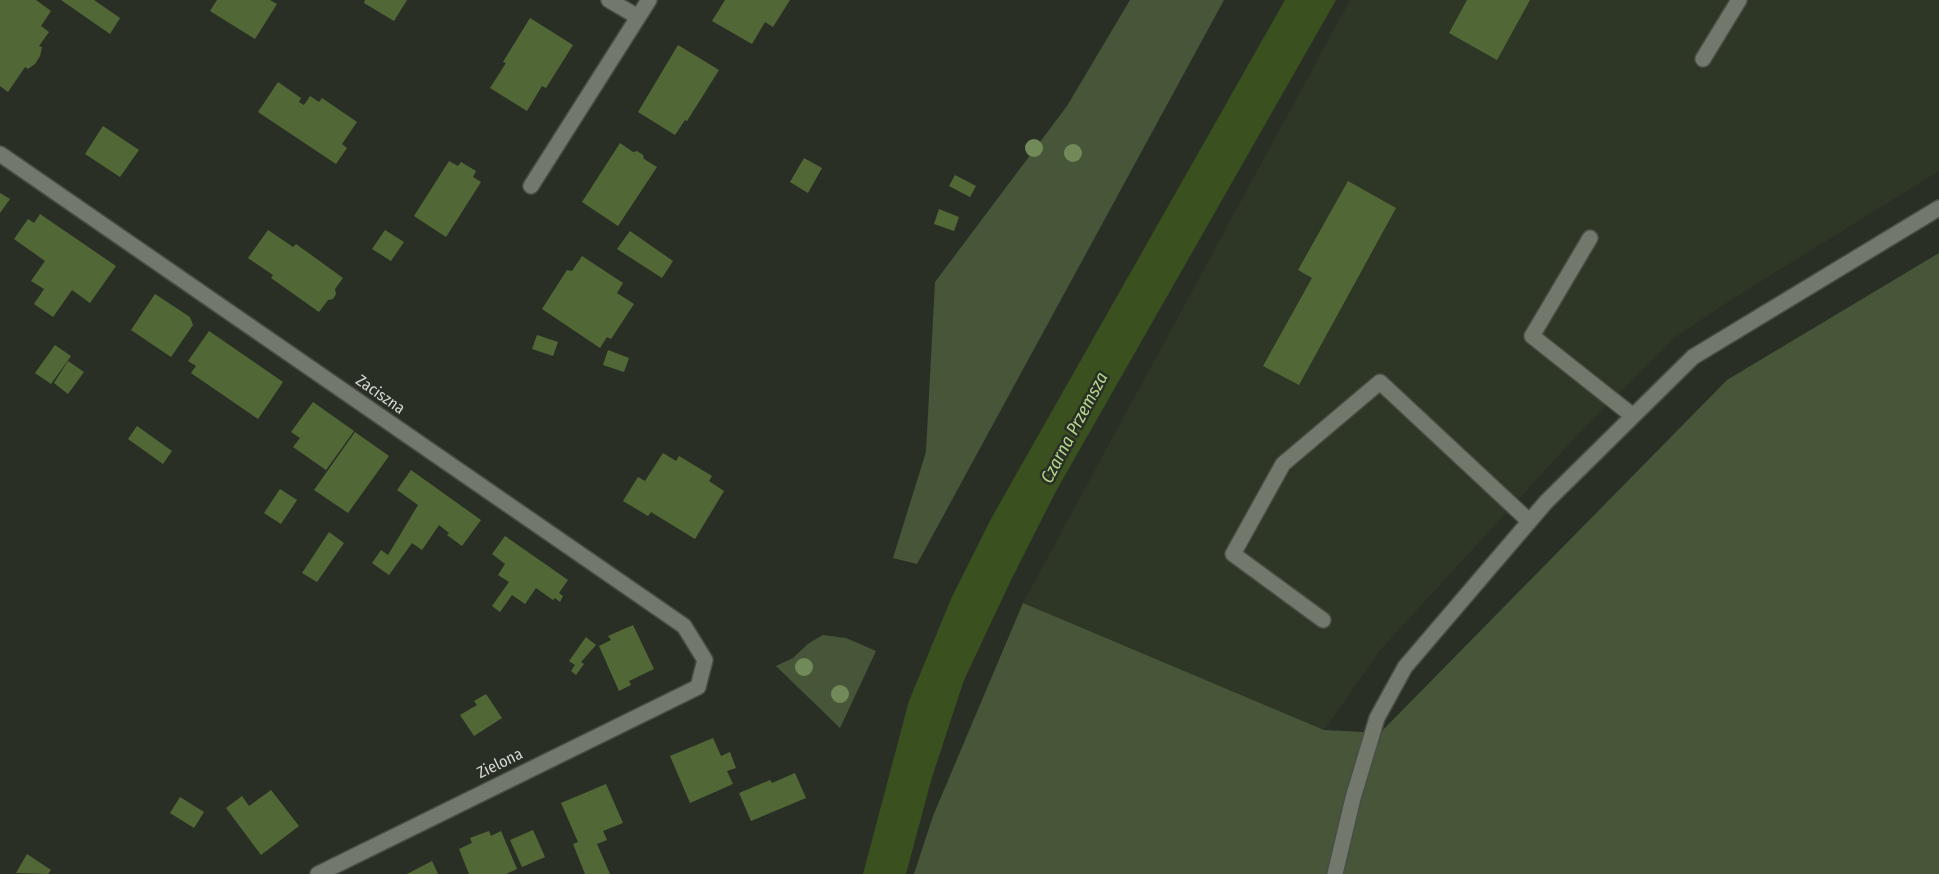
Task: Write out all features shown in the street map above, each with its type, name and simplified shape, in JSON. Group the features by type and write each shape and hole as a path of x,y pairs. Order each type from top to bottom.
{"street":[{"path":"609,0 638,17"},
{"path":"531,186 649,0"},
{"path":"1703,58 1739,0"},
{"name":"Zaciszna","path":"0,154 684,626 705,660 698,687"},
{"path":"1335,874 1353,798 1377,718 1405,667 1546,502 1694,357 1939,208"},
{"path":"1590,238 1532,336 1634,416"},
{"path":"1323,620 1233,554 1283,464 1380,382 1529,521"},
{"name":"Zielona","path":"318,874 698,687"}],"shaded area":[{"path":"1130,0 1224,0 917,564 893,558 926,452 935,282 1067,106"},
{"path":"1350,0 1939,0 1939,171 1734,298 1674,338 1580,432 1381,649 1324,730 1023,603"},
{"path":"1939,253 1939,874 914,874 933,816 1023,603 1324,730 1380,733 1727,380"},
{"path":"823,635 846,638 876,651 840,728 776,666 793,658 809,643"}],"water":[{"name":"Czarna Przemsza","path":"1285,0 1336,0 1056,491 1011,580 964,680 932,777 906,874 863,874 909,701 951,599 992,517"}],"building":[{"path":"0,0 36,0 51,11 41,26 49,32 39,46 42,47 40,56 35,64 28,69 25,67 8,92 0,86"},
{"path":"61,0 94,0 120,18 110,34"},
{"path":"217,0 270,0 277,4 255,39 210,11"},
{"path":"365,0 407,0 394,21 364,3"},
{"path":"725,0 790,0 773,27 765,22 752,44 712,21"},
{"path":"1467,0 1530,0 1497,60 1449,33"},
{"path":"530,18 573,45 546,88 542,86 527,111 490,88"},
{"path":"678,45 719,70 687,121 685,120 675,135 638,112"},
{"path":"278,82 301,98 299,102 304,105 310,96 319,102 322,98 357,122 342,144 347,148 336,164 258,112"},
{"path":"103,126 139,150 120,177 85,154"},
{"path":"620,143 633,152 637,151 643,155 644,159 657,167 618,226 582,202"},
{"path":"804,158 822,168 808,193 790,182"},
{"path":"449,161 458,166 461,162 476,171 473,177 481,182 446,237 414,216"},
{"path":"955,175 976,186 970,197 949,186"},
{"path":"1348,181 1396,208 1299,385 1263,366 1312,278 1298,270"},
{"path":"0,193 10,199 0,213"},
{"path":"939,209 959,217 954,231 934,224"},
{"path":"40,214 116,266 90,303 72,290 53,317 34,304 44,289 31,281 45,261 14,239 28,219 34,223"},
{"path":"268,230 293,247 296,244 343,278 335,289 336,294 333,299 328,300 319,312 271,278 273,275 248,258"},
{"path":"385,230 404,242 391,261 372,249"},
{"path":"630,231 673,261 662,278 617,249"},
{"path":"582,256 623,283 617,293 634,304 611,339 607,337 600,348 542,309 567,270 572,271"},
{"path":"155,294 190,317 193,325 171,357 131,330"},
{"path":"209,331 283,382 258,419 191,373 196,366 188,361"},
{"path":"537,335 558,342 553,356 532,349"},
{"path":"55,345 71,356 51,384 35,373"},
{"path":"608,350 629,358 624,372 603,365"},
{"path":"68,361 84,372 68,394 54,383"},
{"path":"313,402 354,431 326,470 293,447 300,438 291,432"},
{"path":"137,426 172,451 163,464 128,439"},
{"path":"355,432 389,456 348,513 314,490"},
{"path":"663,453 676,461 679,456 712,476 709,481 724,491 695,539 651,512 648,516 623,501 638,477 645,481"},
{"path":"411,470 481,520 462,546 447,535 449,533 439,525 422,550 412,543 389,575 372,563 381,550 388,555 418,505 397,490"},
{"path":"280,489 297,500 281,524 264,513"},
{"path":"329,532 344,543 317,582 302,573"},
{"path":"505,536 568,580 559,593 563,596 560,602 536,588 525,604 512,595 500,612 492,606 509,582 498,575 505,564 492,554"},
{"path":"633,625 654,669 629,681 631,685 619,691 599,646 611,640 608,636"},
{"path":"586,637 596,645 581,662 584,664 576,675 571,671 575,665 569,661"},
{"path":"486,694 502,718 474,736 460,715 477,705 474,701"},
{"path":"713,738 721,756 730,752 736,768 727,771 733,784 690,803 670,756"},
{"path":"795,773 806,798 751,821 739,793 770,780 772,783"},
{"path":"606,784 623,823 603,831 607,840 597,844 610,874 585,874 573,844 578,842 561,803"},
{"path":"271,790 299,826 261,855 226,808 242,796 249,806"},
{"path":"180,797 204,812 194,828 170,813"},
{"path":"533,830 545,857 522,867 510,840"},
{"path":"489,831 491,836 501,831 517,869 506,874 469,874 459,849 472,843 470,838"},
{"path":"27,854 51,870 48,874 16,873"},
{"path":"432,861 438,874 407,874"}]}
